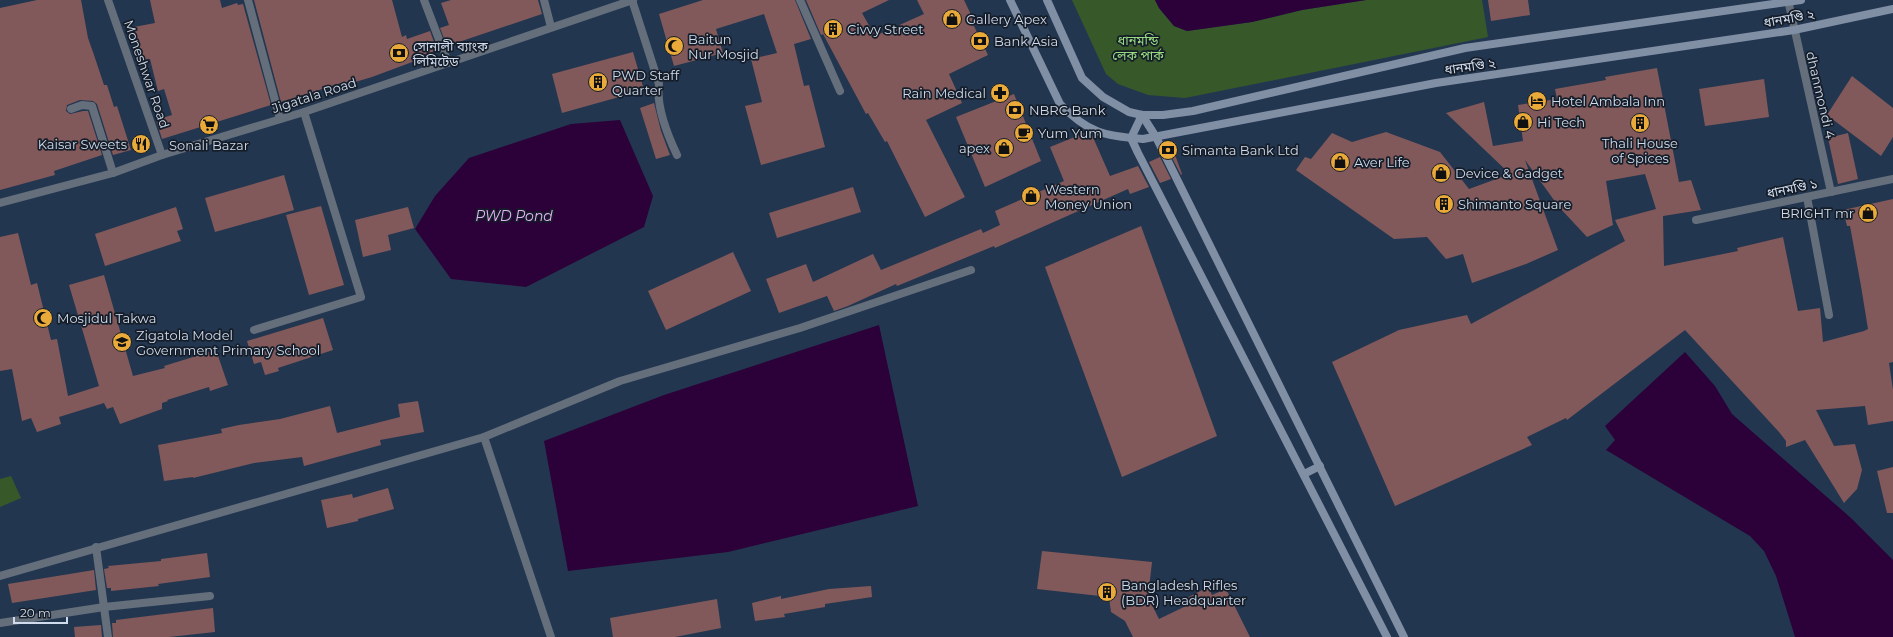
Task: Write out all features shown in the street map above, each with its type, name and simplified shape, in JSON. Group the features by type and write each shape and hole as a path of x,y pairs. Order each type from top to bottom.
{"main road":[{"name":"ধানমণ্ডি ২","path":"1010,0 1060,104 1072,117 1087,127 1102,134 1131,138 1156,137 1263,115 1436,83 1794,30 1893,9"},
{"name":"ধানমণ্ডি ২","path":"1047,0 1082,78 1091,88 1116,105 1129,112 1142,115 1163,115 1193,111 1466,48 1800,0"},
{"path":"1142,115 1156,137 1404,637"},
{"path":"1142,115 1131,138 1386,635 1400,628"},
{"path":"1304,474 1320,466"}],"street":[{"name":"Moneshwar Road","path":"108,0 162,155"},
{"path":"248,0 280,119"},
{"path":"424,0 448,63"},
{"path":"544,0 551,27"},
{"name":"Jigatala Road","path":"0,203 113,173 162,155 304,112 632,0"},
{"path":"632,0 659,84 658,95 670,140 677,155"},
{"path":"800,0 840,91"},
{"name":"dhanmondi 4","path":"1788,1 1831,192"},
{"path":"71,109 82,105 92,106 113,173"},
{"path":"254,330 361,297 304,112"},
{"name":"ধানমণ্ডি ১","path":"1696,220 1893,179"},
{"path":"1807,197 1829,315"},
{"path":"0,576 96,547 484,437 620,381 800,328 971,270"},
{"path":"484,437 551,637"},
{"path":"96,547 108,637"},
{"path":"0,623 104,607 210,596"}],"green space":[{"name":"ধানমন্ডি লেক পার্ক","path":"1072,0 1155,0 1159,8 1174,26 1187,31 1252,22 1302,10 1366,0 1482,0 1488,37 1185,98 1148,95 1118,84 1106,74"},
{"path":"11,476 21,498 0,507 0,479"}],"water":[{"path":"1155,0 1366,0 1302,10 1252,22 1187,31 1174,26 1159,8"},
{"name":"PWD Pond","path":"620,120 653,196 644,227 526,287 451,279 415,229 435,196 469,158 571,124"},
{"path":"879,325 918,506 728,552 568,571 544,441 664,395"},
{"path":"1685,352 1715,386 1732,414 1851,518 1893,560 1893,637 1795,637 1776,576 1764,551 1750,536 1606,450 1615,440 1605,426"}],"building":[{"path":"37,0 81,0 88,38 104,85 107,85 114,107 117,106 131,150 113,155 97,104 93,101 80,100 67,105 66,111 70,114 88,111 102,155 54,171 55,175 0,190 0,8"},
{"path":"150,0 220,0 222,8 237,3 238,5 243,4 271,105 162,139 156,120 172,115 164,89 158,91 150,59 141,60 134,27 155,23"},
{"path":"254,0 392,0 402,37 406,35 407,39 430,31 437,50 414,59 415,61 372,77 342,86 341,83 281,102"},
{"path":"451,0 538,0 542,14 447,46 440,28 449,25 441,3"},
{"path":"703,0 795,0 811,39 794,44 804,86 809,85 825,147 761,165 745,106 762,102 751,59 777,53 764,14 716,29 723,53 674,66 659,14"},
{"path":"806,0 889,0 862,13 875,36 924,14 917,0 964,0 974,21 972,22 988,55 949,74 962,103 926,120 965,197 925,217 887,141 885,142 868,113 866,114 823,34 821,35"},
{"path":"1488,0 1528,0 1530,15 1491,21"},
{"name":"PWD Staff Quarter","path":"633,52 644,90 562,113 552,74"},
{"path":"1657,68 1679,182 1691,180 1701,210 1663,216 1664,266 1738,251 1737,248 1783,237 1798,311 1820,308 1823,342 1864,331 1868,329 1861,286 1850,226 1847,226 1843,210 1893,199 1893,362 1889,363 1893,390 1893,421 1868,425 1865,406 1816,410 1834,446 1855,444 1862,470 1857,489 1844,503 1805,440 1786,447 1786,441 1779,432 1685,330 1567,420 1566,418 1527,437 1532,445 1395,506 1332,362 1399,330 1467,315 1471,324 1625,241 1615,220 1656,209 1645,174 1606,181 1613,225 1587,237 1559,207 1525,160 1558,250 1526,264 1472,283 1463,254 1446,259 1427,237 1394,239 1296,170 1305,157 1311,159 1332,133 1352,142 1386,132 1440,152 1469,189 1510,174 1446,113 1484,102 1493,146 1523,141 1518,105 1557,99 1555,89 1606,80 1605,77"},
{"path":"1852,76 1893,108 1893,137 1881,156 1827,115"},
{"path":"1764,79 1769,117 1705,126 1699,89"},
{"path":"1014,94 1041,161 985,187 956,117"},
{"path":"654,103 661,131 670,155 656,159 640,108"},
{"path":"1087,132 1092,135 1110,176 1138,166 1149,187 1130,194 1128,189 995,248 994,246 897,286 896,284 834,311 827,296 779,313 766,279 806,264 813,282 873,254 881,270 981,229 983,233 1000,225 995,211 1064,181 1050,147"},
{"path":"1848,133 1858,179 1838,184 1828,138"},
{"path":"1174,152 1182,174 1181,175 1170,154"},
{"path":"1160,157 1171,179 1160,183 1149,162"},
{"path":"284,175 294,210 215,232 205,198"},
{"path":"853,187 861,212 777,238 769,213"},
{"path":"321,206 344,285 309,295 286,215"},
{"path":"176,207 183,229 177,231 181,241 105,266 95,234"},
{"path":"408,207 414,228 388,235 391,250 363,257 355,220"},
{"path":"1141,226 1217,436 1122,477 1045,267"},
{"path":"18,233 31,285 37,283 51,340 57,339 68,396 99,386 69,285 104,275 133,376 165,368 164,366 216,350 228,385 210,391 209,387 167,400 168,401 162,403 162,409 120,424 113,407 107,409 104,403 59,417 61,424 37,432 31,418 22,421 12,369 0,371 0,237"},
{"path":"733,252 751,291 666,330 648,291"},
{"path":"323,318 333,350 278,368 279,371 265,375 261,362 254,364 247,341"},
{"path":"418,401 424,432 380,440 381,445 304,466 302,457 254,463 193,478 164,481 158,445 222,433 221,429 280,419 330,406 337,433 400,417 398,404"},
{"path":"1893,467 1893,513 1887,513 1877,471"},
{"path":"388,488 394,509 358,519 358,521 327,528 321,500 352,494 353,498"},
{"name":"Bangladesh Rifles (BDR) Headquarter","path":"1042,551 1152,562 1148,597 1159,619 1186,606 1183,600 1208,587 1212,595 1226,589 1250,637 1133,637 1125,621 1111,612 1109,597 1037,589"},
{"path":"207,553 210,577 158,584 159,586 111,591 111,588 107,588 104,569 109,568 108,566 161,561 161,559"},
{"path":"94,570 96,590 12,603 8,584"},
{"path":"871,586 872,597 825,604 825,607 784,614 785,617 755,621 752,603 781,596 781,599 829,589"},
{"path":"717,599 721,628 675,637 613,637 610,618"},
{"path":"213,608 215,632 169,637 113,637 112,623 116,623 116,620"},
{"path":"101,625 102,637 75,637 74,627"}],"place":[{"name":"Gallery Apex","path":"952,19"},
{"name":"Civvy Street","path":"833,29"},
{"name":"Bank Asia","path":"980,41"},
{"name":"Baitun Nur Mosjid","path":"674,46"},
{"name":"সোনালী ব্যাংক লিমিটেড","path":"399,53"},
{"name":"PWD Staff Quarter","path":"598,82"},
{"name":"Rain Medical","path":"1000,93"},
{"name":"Hotel Ambala Inn","path":"1537,101"},
{"name":"NBRC Bank","path":"1015,110"},
{"name":"Hi Tech","path":"1523,122"},
{"name":"Thali House of Spices","path":"1640,123"},
{"name":"Sonali Bazar","path":"209,125"},
{"name":"Yum Yum","path":"1024,133"},
{"name":"Kaisar Sweets","path":"141,144"},
{"name":"apex","path":"1004,148"},
{"name":"Simanta Bank Ltd","path":"1168,150"},
{"name":"Aver Life","path":"1340,162"},
{"name":"Device & Gadget","path":"1441,173"},
{"name":"Western Money Union","path":"1031,196"},
{"name":"Shimanto Square","path":"1444,204"},
{"name":"BRIGHT mr","path":"1868,213"},
{"name":"Mosjidul Takwa","path":"43,318"},
{"name":"Zigatola Model Government Primary School","path":"122,342"},
{"name":"Bangladesh Rifles (BDR) Headquarter","path":"1107,592"}]}
